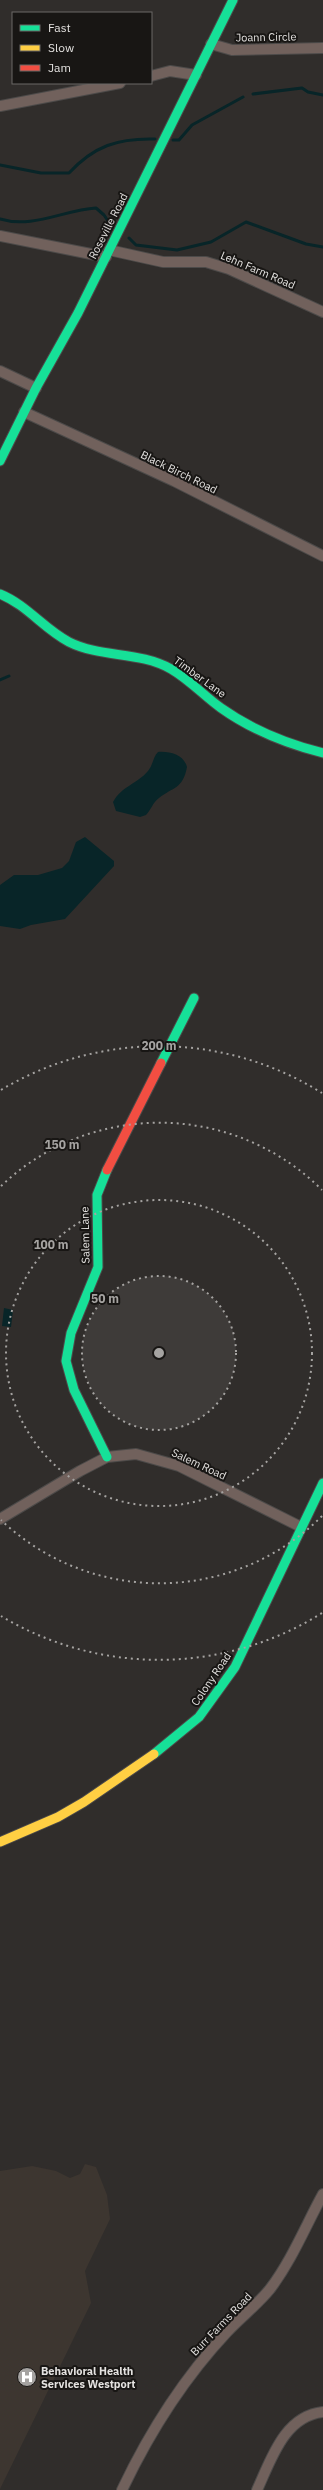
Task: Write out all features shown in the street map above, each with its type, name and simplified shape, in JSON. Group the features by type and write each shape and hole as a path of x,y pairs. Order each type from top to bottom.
{"street":[{"name":"Roseville Road","path":"0,461 36,388 78,313 108,254 233,0"},
{"name":"Joann Circle","path":"211,44 232,50 323,48"},
{"path":"152,76 170,71 196,75"},
{"path":"0,106 115,84"},
{"name":"Lehn Farm Road","path":"0,236 163,262 206,262 229,268 323,312"},
{"path":"0,371 36,388"},
{"name":"Black Birch Road","path":"24,412 174,482 323,556"},
{"name":"Timber Lane","path":"0,594 16,600 69,642 83,647 134,655 161,664 197,687 242,722 296,744 323,753"},
{"name":"Salem Lane","path":"107,1457 74,1390 66,1361 72,1333 98,1267 97,1195 106,1172 194,998"},
{"name":"Salem Road","path":"0,1519 80,1471 107,1457 136,1454 166,1461 301,1527"},
{"name":"Colony Road","path":"0,1842 58,1817 84,1802 158,1751 199,1717 235,1667 323,1483"},
{"name":"Burr Farms Road","path":"122,2490 146,2441 173,2397 227,2331 270,2289 283,2269 323,2194"},
{"path":"257,2490 280,2441 288,2431 307,2416 323,2412"}],"shaded area":[{"name":"Behavioral Health Services Westport","path":"85,2164 96,2167 107,2195 110,2219 85,2271 91,2303 0,2489 0,2171 32,2166 56,2171 70,2178 80,2174"}],"water":[{"path":"158,752 172,753 183,759 187,767 183,780 177,787 164,794 157,800 146,815 140,817 116,811 113,802 121,792 148,771"},
{"path":"85,837 114,861 114,866 65,919 31,925 20,929 0,926 0,885 14,875 38,875 62,868 69,861 76,842"},
{"path":"4,1308 13,1310 11,1327 2,1326"}],"waterway":[{"path":"253,94 302,88 308,92 323,95"},
{"path":"173,140 179,140 192,125 243,97"},
{"path":"0,165 41,173 69,173 78,164 97,150 118,142 155,139"},
{"path":"0,219 24,222 84,209 96,208 104,215 110,224"},
{"path":"129,238 136,245 177,250 211,242 246,222 306,244 323,247"},
{"path":"0,680 9,676"}],"traffic: fast":[{"path":"0,461 36,388 78,313 233,0"},
{"path":"0,594 19,604 51,631 69,642 81,647 146,659 159,663 178,673 221,708 257,730 283,741 323,753"},
{"path":"161,1063 194,998"},
{"path":"107,1170 97,1195 98,1267 71,1333 66,1361 74,1390 107,1457"},
{"path":"154,1754 199,1717 235,1667 323,1483"}],"traffic: slow":[{"path":"0,1842 58,1817 84,1802 154,1754"}],"traffic: jam":[{"path":"107,1170 161,1063"}],"place":[{"name":"Behavioral Health Services Westport","path":"27,2377"}]}
